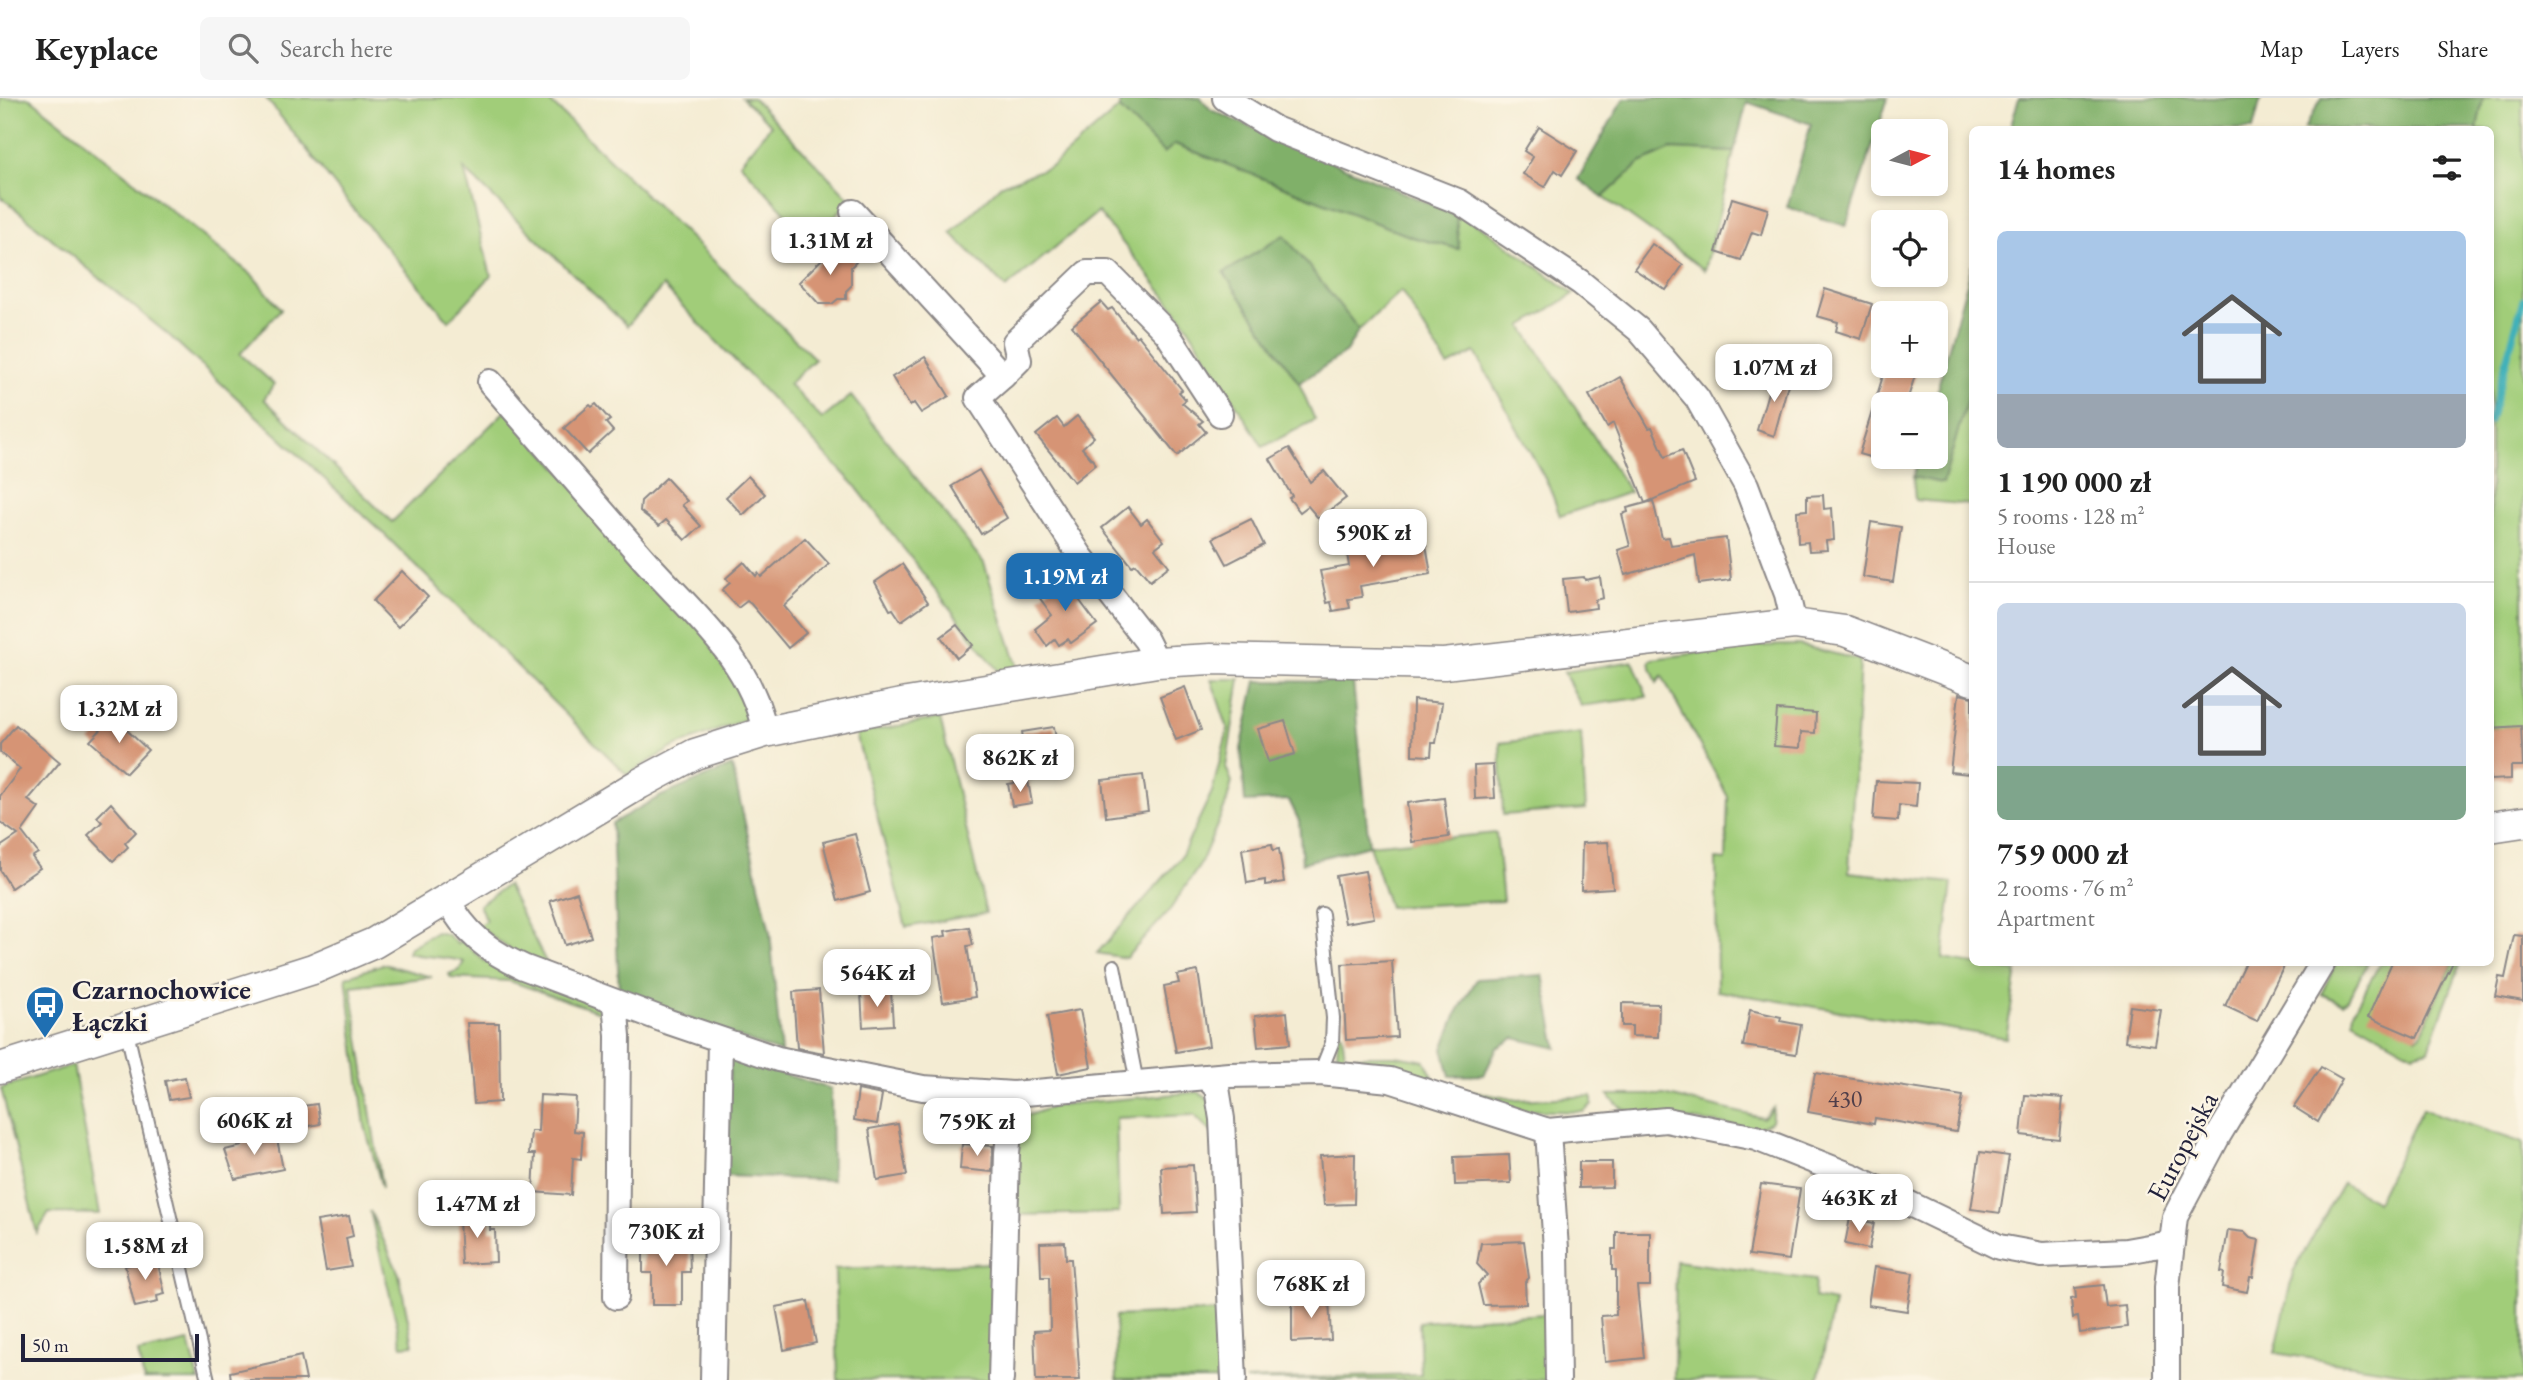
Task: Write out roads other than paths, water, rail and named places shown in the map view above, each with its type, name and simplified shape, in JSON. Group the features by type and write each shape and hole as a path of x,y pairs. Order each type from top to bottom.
{"street":[{"path":"1225,98 1275,129 1460,202 1580,282 1639,331 1697,398 1746,485 1787,594 1794,624"},
{"path":"853,212 1003,376"},
{"path":"1157,662 1146,640 1081,557 978,398 1019,360 1015,342 1087,273 1108,273 1167,333 1220,414"},
{"path":"490,382 644,559 710,629 742,669 760,705 765,732"},
{"path":"0,1068 334,961 374,943 650,778 695,754 765,732 920,701 1157,662 1211,659 1444,664 1794,624 1845,631 1969,679"},
{"path":"2494,826 2523,822"},
{"path":"447,899 465,929 495,954 615,1003 720,1040 778,1059 852,1076 923,1088 1013,1094 1206,1077 1320,1073 1390,1080 1548,1131 1665,1120 1756,1138 1854,1177 1998,1247 2042,1255 2126,1251 2171,1243"},
{"name":"Europejska","path":"2167,1380 2167,1287 2175,1217 2191,1184 2321,966"},
{"path":"615,1003 618,1035 615,1297"},
{"path":"713,1380 720,1040"},
{"path":"1206,1077 1217,1088 1222,1119 1234,1380"},
{"path":"1001,1380 1007,1153 1013,1094"},
{"path":"1548,1131 1556,1249 1558,1380"}],"lane":[{"path":"1320,1073 1332,1043 1334,1018 1322,914"},
{"path":"1114,966 1137,1083"},
{"path":"126,1028 208,1380"}],"waterway":[{"path":"2494,406 2523,300"}],"place":[{"name":"Czarnochowice Łączki","path":"45,1039"}]}
